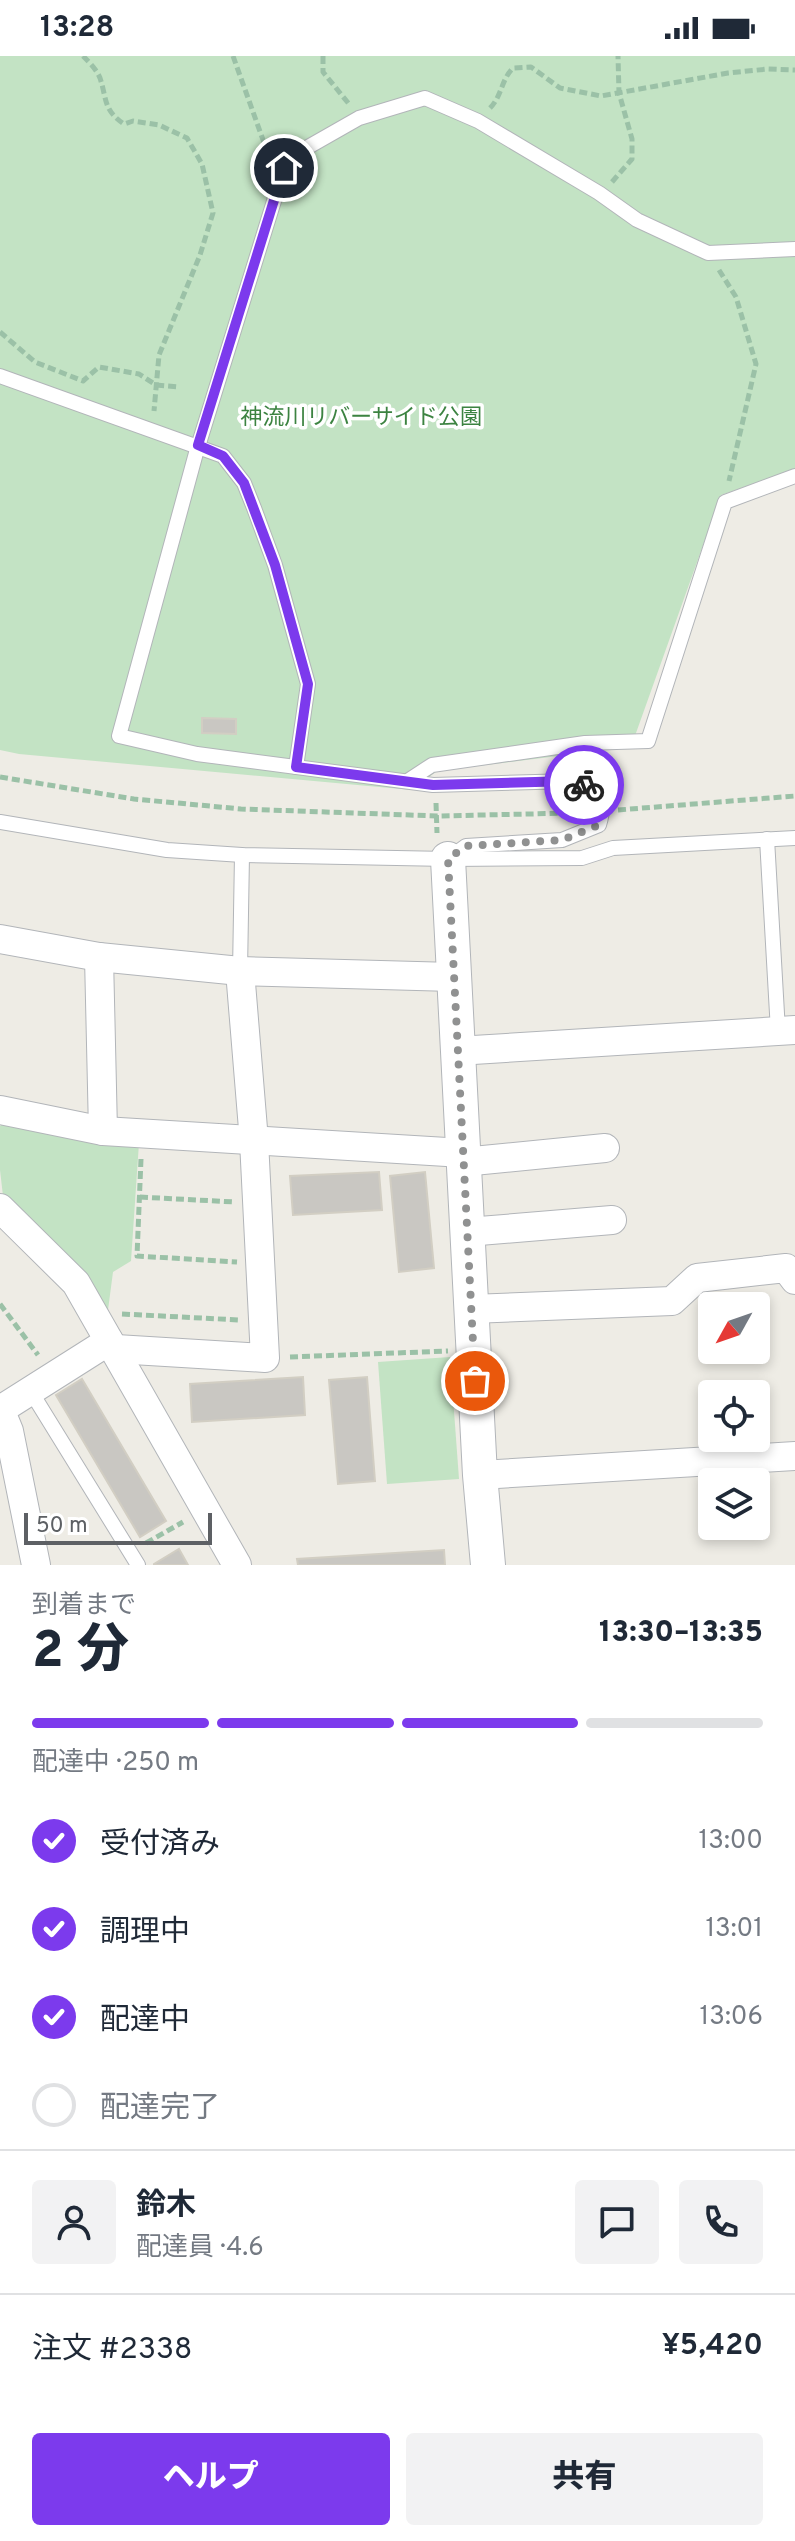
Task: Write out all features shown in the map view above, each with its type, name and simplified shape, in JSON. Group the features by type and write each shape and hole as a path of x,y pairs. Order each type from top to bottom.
{"street":[{"path":"448,859 480,1475 488,1565"},
{"path":"0,939 99,957 240,971 453,977"},
{"path":"99,957 103,1131"},
{"path":"36,1565 9,1431 0,1410 41,1383 112,1345 265,1358 254,1141 240,971"},
{"path":"457,1051 786,1031"},
{"path":"0,1110 103,1131 463,1158 605,1148"},
{"path":"0,1208 76,1283 237,1565"},
{"path":"467,1232 612,1220"},
{"path":"471,1309 672,1301 697,1278 786,1268 795,1280"},
{"path":"480,1475 795,1456"}],"lane":[{"path":"448,859 466,846 562,840 599,825 603,811 601,796 592,788 572,781 433,785 197,754 119,736 198,445 287,159 359,118 425,98 478,121 599,193 637,220 708,253 795,249"},
{"path":"0,376 198,445 223,456 244,483 275,565 308,684 296,767"},
{"path":"409,780 432,765 585,743 648,741 725,502 795,476"},
{"path":"0,822 167,850 242,855 582,858 613,848 795,838"},
{"path":"767,839 786,1031"},
{"path":"240,971 242,855"},
{"path":"41,1383 134,1558"}],"path":[{"path":"83,56 99,76 112,115 124,124 133,121 159,125 187,138 208,180 213,213 211,224 159,355 155,407 148,427"},
{"path":"233,56 267,151 287,159"},
{"path":"323,56 323,72 359,118"},
{"path":"599,193 616,179 632,159 632,139 619,93 618,56"},
{"path":"478,121 498,100 502,81 513,68 531,67 560,88 601,96 728,73 795,70"},
{"path":"708,253 736,297 756,364 725,502"},
{"path":"0,332 35,362 83,381 99,367 139,374 156,385 180,387"},
{"path":"0,777 134,799 241,809 438,816 603,811 795,796"},
{"path":"142,1134 137,1256 260,1264"},
{"path":"140,1197 257,1204"},
{"path":"0,1304 41,1383"},
{"path":"93,1313 263,1321"},
{"path":"265,1358 473,1350"},
{"path":"134,1558 205,1510"}],"green space":[{"name":"神流川リバーサイド公園","path":"0,56 795,56 795,469 721,495 631,747 437,771 412,790 0,750"},
{"path":"8,1120 139,1143 131,1261 113,1272 108,1310 3,1196 0,1126"},
{"path":"450,1357 459,1479 387,1484 378,1362"}],"building":[{"path":"202,718 236,719 236,734 202,733"},
{"path":"379,1172 382,1210 293,1215 290,1176"},
{"path":"425,1172 434,1268 399,1272 390,1176"},
{"path":"303,1377 305,1415 192,1422 190,1384"},
{"path":"367,1377 375,1481 338,1484 329,1380"},
{"path":"82,1379 166,1521 140,1537 56,1395"},
{"path":"179,1549 188,1565 154,1565 154,1564"},
{"path":"444,1550 445,1565 298,1565 297,1559"}],"way so far":[{"path":"475,1381 448,859 466,846 562,840 589,831 599,825 603,811 601,796 584,785"}],"route":[{"path":"284,168 198,445 223,456 244,483 275,565 308,684 296,767 433,785 572,781 584,785"}]}
